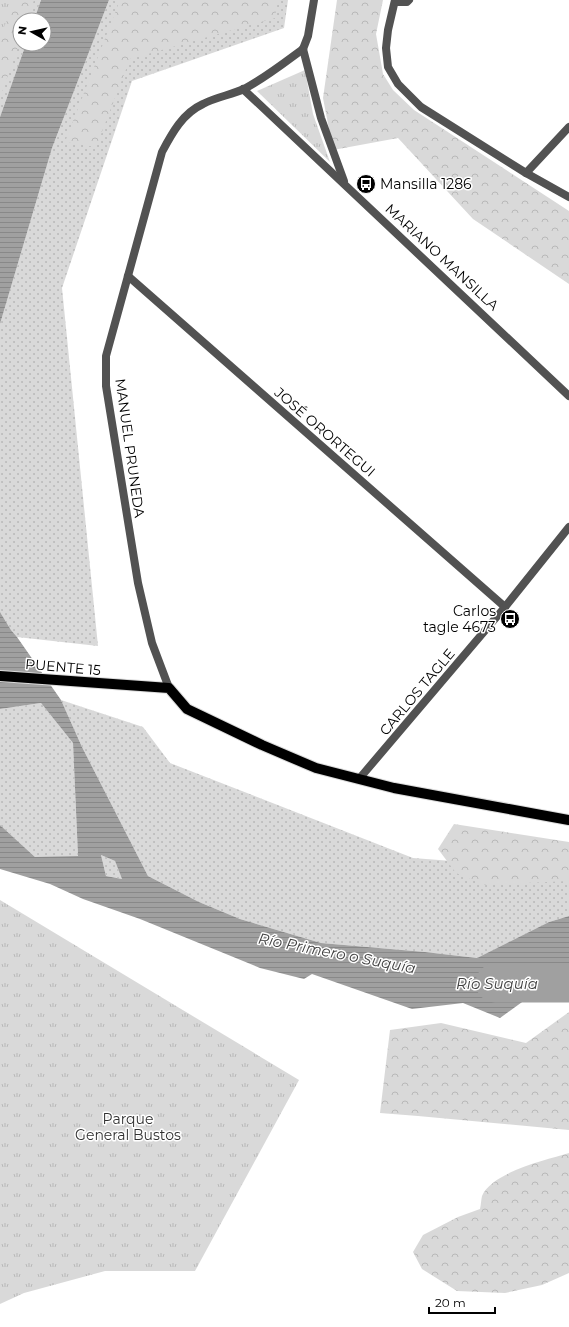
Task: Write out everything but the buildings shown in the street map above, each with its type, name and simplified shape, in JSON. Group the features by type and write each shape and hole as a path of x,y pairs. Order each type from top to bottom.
{"main road":[{"name":"PUENTE 15","path":"0,676 169,688"},
{"path":"169,688 187,708 262,745 316,768 394,788 569,820"}],"street":[{"path":"314,0 308,36 303,49 321,118 345,184"},
{"path":"409,0 408,2 395,1 388,30 386,48 388,67 398,84 421,107 526,173 569,197"},
{"name":"MANUEL PRUNEDA","path":"169,688 152,643 138,583 106,386 106,356 162,152 172,134 184,117 203,104 243,89 274,71 303,49"},
{"name":"MARIANO MANSILLA","path":"243,89 569,396"},
{"path":"526,173 569,127"},
{"name":"JOSÉ ORORTEGUI","path":"128,276 505,607"},
{"name":"CARLOS TAGLE","path":"360,779 505,607 569,527"}],"green space":[{"path":"0,0 41,0 37,12 12,12 12,52 23,52 0,117"},
{"path":"0,0 34,0 30,12 12,12 12,52 16,52 0,98"},
{"path":"0,0 16,0 0,36"},
{"path":"109,0 288,0 284,28 132,81 62,288 98,646 17,637 0,612 0,324 52,148"},
{"path":"120,0 278,0 275,18 130,59 96,147 65,142"},
{"path":"337,0 383,0 376,34 383,74 393,90 414,110 569,211 569,284 473,219 398,138 333,150 323,98"},
{"path":"305,70 313,114 330,162 257,91"},
{"path":"61,700 143,727 170,763 413,858 569,870 569,916 549,922 477,958 321,943 240,919 199,902 148,876 82,747"},
{"path":"41,703 73,743 78,857 35,857 0,825 0,709"},
{"path":"454,824 569,842 569,881 484,885 456,873 438,849"},
{"path":"101,855 115,861 122,879 106,876"},
{"name":"Parque General Bustos","path":"0,900 299,1080 195,1271 105,1271 24,1293 0,1304"},
{"path":"569,1012 569,1130 380,1113 390,1030 441,1023 526,1043"},
{"path":"569,1153 569,1273 542,1285 505,1293 457,1291 422,1269 413,1252 423,1235 458,1217 480,1209 482,1196 497,1180 534,1163"}],"water":[{"path":"41,0 109,0 52,148 0,324 0,117 23,52 52,52 52,12 37,12"},
{"name":"Río Suquía","path":"0,612 11,630 61,700 82,747 148,876 199,902 240,919 321,943 477,958 549,922 569,916 569,968 500,1018 463,1003 412,1009 312,974 304,979 260,968 140,919 83,899 50,884 0,869 0,825 35,857 78,856 73,743 41,703 0,709","holes":["101,855 115,861 122,879 106,876"]}],"waterway":[{"name":"Río Primero o Suquía","path":"495,983 569,983"}],"place":[{"name":"Mansilla 1286","path":"366,184"},
{"name":"Carlos tagle 4673","path":"510,619"}]}
